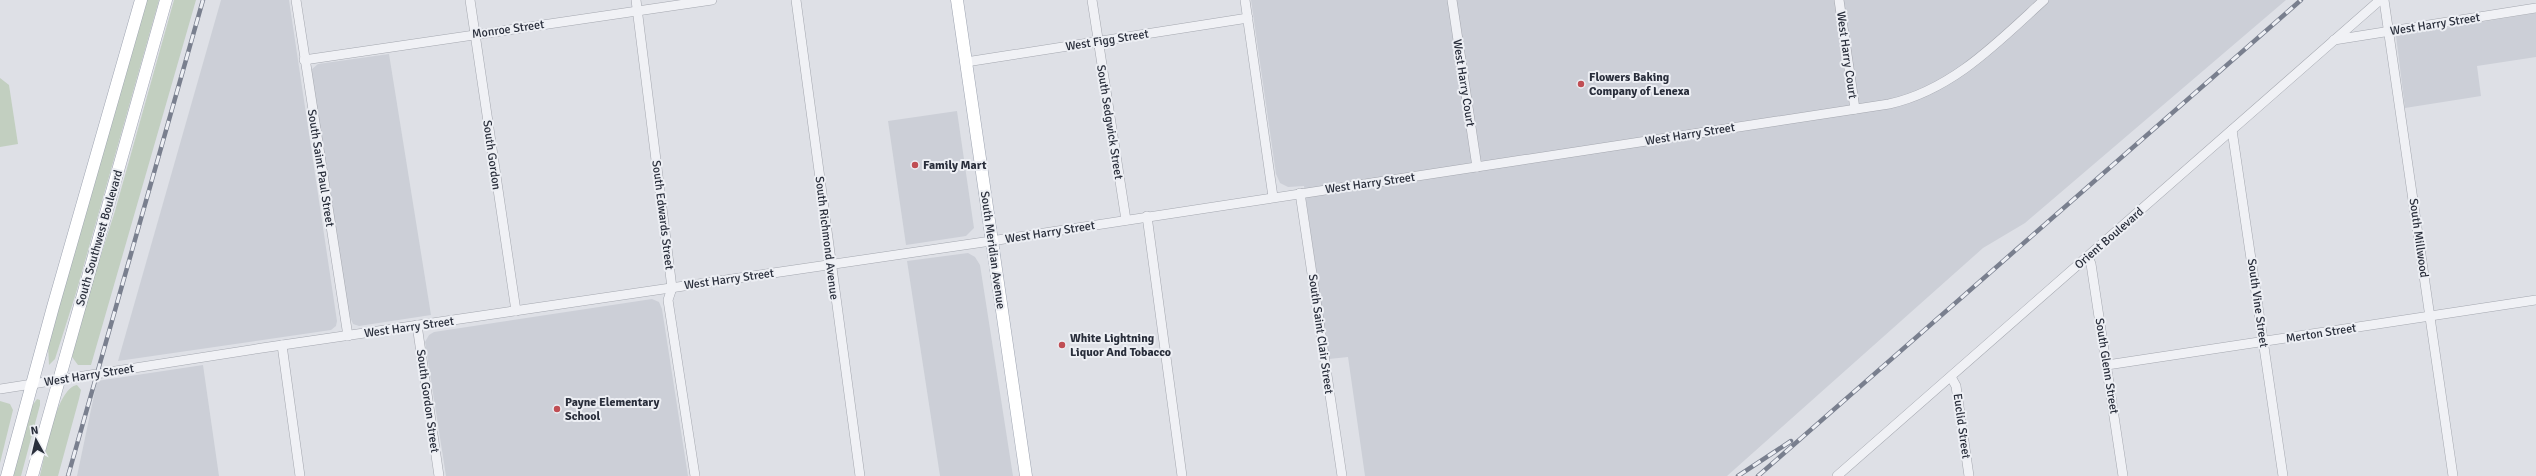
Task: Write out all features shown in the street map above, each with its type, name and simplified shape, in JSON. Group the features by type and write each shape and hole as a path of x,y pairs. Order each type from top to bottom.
{"main road":[{"path":"7,476 141,0"},
{"name":"South Southwest Boulevard","path":"32,476 166,0"},
{"name":"South Meridian Avenue","path":"957,0 1026,476"}],"street":[{"name":"South Saint Paul Street","path":"296,0 304,60 348,336"},
{"name":"South Gordon","path":"470,0 516,311"},
{"name":"South Edwards Street","path":"636,0 672,288 668,300 695,476"},
{"name":"Monroe Street","path":"304,60 712,0"},
{"name":"South Richmond Avenue","path":"796,0 860,476"},
{"name":"South Sedgwick Street","path":"1092,0 1126,220"},
{"path":"1245,0 1273,197"},
{"name":"West Harry Court","path":"1452,0 1477,167"},
{"name":"West Harry Court","path":"1839,0 1855,109"},
{"name":"West Harry Street","path":"0,389 282,345 991,241 1855,109 1905,100 1954,77 1979,58 2044,0"},
{"name":"Orient Boulevard","path":"1837,476 2380,0"},
{"name":"South Millwood","path":"2384,0 2431,315 2453,476"},
{"name":"West Harry Street","path":"2334,40 2389,30 2536,8"},
{"name":"West Figg Street","path":"966,62 1248,18"},
{"name":"South Vine Street","path":"2232,130 2283,476"},
{"name":"South Saint Clair Street","path":"1300,193 1342,476"},
{"path":"1147,216 1182,476"},
{"name":"South Glenn Street","path":"2088,257 2091,264 2123,476"},
{"name":"Merton Street","path":"2107,366 2536,300"},
{"name":"South Gordon Street","path":"417,325 439,476"},
{"path":"282,345 300,476"},
{"name":"Euclid Street","path":"1950,377 1956,386 1969,476"}],"shaded area":[{"path":"221,0 289,0 337,321 336,326 331,330 118,361"},
{"path":"1251,0 2286,0 2025,223 1983,248 1727,476 1365,476 1348,357 1329,359 1304,186 1288,187 1280,183 1276,174"},
{"path":"2536,13 2536,57 2477,66 2481,96 2405,108 2396,36"},
{"path":"389,54 431,315 359,326 353,324 349,314 311,70 318,64"},
{"path":"957,111 974,228 966,236 906,245 888,121"},
{"path":"968,253 975,257 980,265 1013,476 940,476 907,261"},
{"name":"Payne Elementary School","path":"652,299 659,302 662,309 688,476 446,476 425,342 429,335 434,332"},
{"path":"203,365 219,476 77,476 97,381"}],"green space":[{"path":"147,0 159,0 76,293 55,359 49,365 48,344"},
{"path":"174,0 196,0 91,365 78,365 72,357 77,330 115,211"},
{"path":"0,78 9,85 18,144 0,147"},
{"path":"77,385 81,390 58,476 40,476 52,424 57,410 63,398 70,389"},
{"path":"37,399 40,400 40,405 21,476 11,476 32,406"},
{"path":"0,401 10,404 13,410 0,463"}],"railway":[{"path":"68,476 203,0"},
{"path":"1758,476 2301,0"},
{"path":"1738,476 1791,441"}],"place":[{"name":"Flowers Baking Company of Lenexa","path":"1581,84"},
{"name":"Family Mart","path":"915,165"},
{"name":"White Lightning Liquor And Tobacco","path":"1062,345"},
{"name":"Payne Elementary School","path":"557,409"}]}
